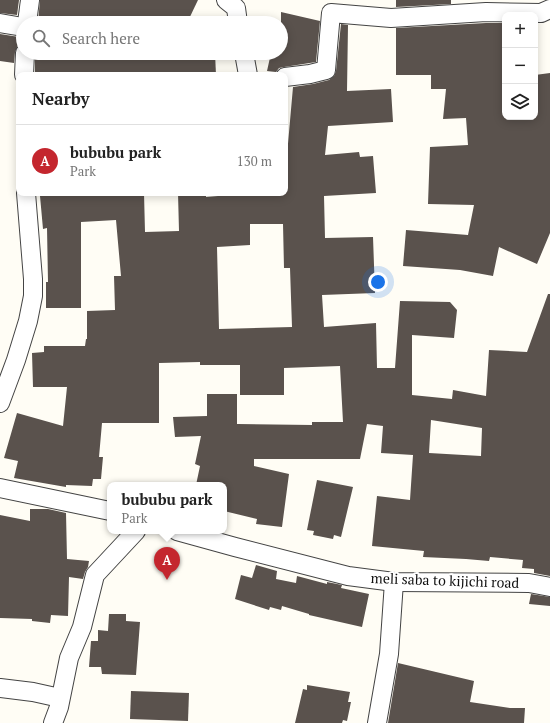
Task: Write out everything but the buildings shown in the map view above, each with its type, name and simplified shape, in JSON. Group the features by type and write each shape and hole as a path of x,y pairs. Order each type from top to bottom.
{"street":[{"path":"28,16 30,0"},
{"path":"226,0 236,8 237,16"},
{"path":"288,77 326,70 331,13 391,18 478,13 541,13 550,9"},
{"path":"0,23 16,26"},
{"path":"24,72 25,60"},
{"path":"245,60 247,72"},
{"path":"0,403 16,360 28,321 33,296 26,196"},
{"path":"0,488 107,510"},
{"path":"53,723 69,658 82,627 94,575 133,534"},
{"name":"meli saba to kijichi road","path":"188,534 348,576 394,582 529,582 550,587"},
{"path":"377,723 389,654 394,582"},
{"path":"0,688 33,692 60,698"}],"place":[{"name":"bububu park","path":"167,580"}]}
